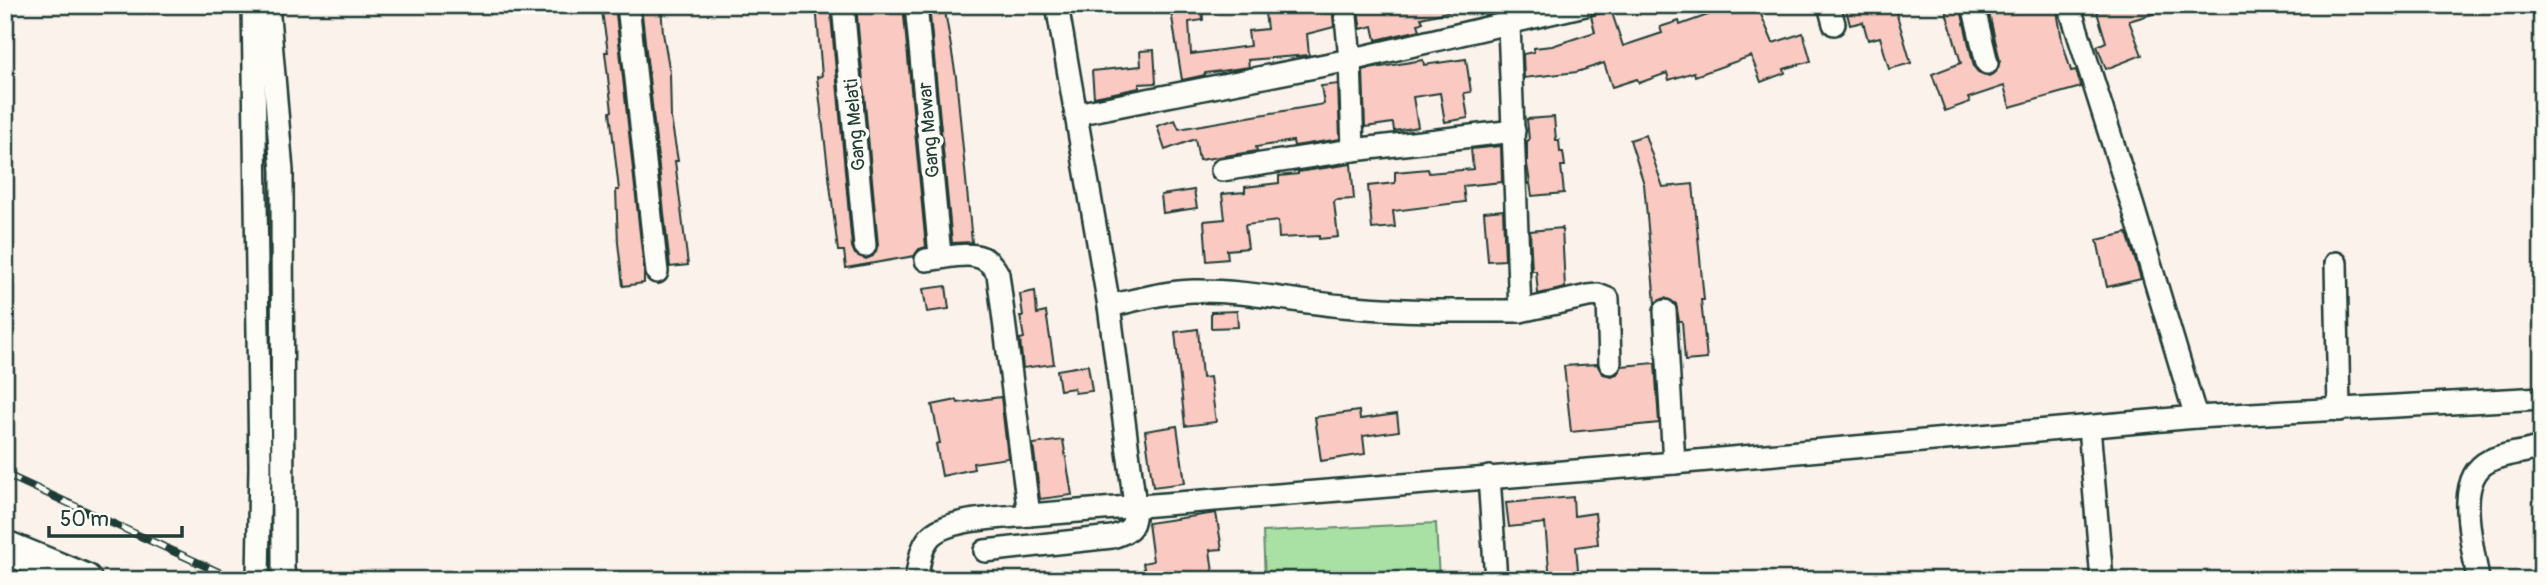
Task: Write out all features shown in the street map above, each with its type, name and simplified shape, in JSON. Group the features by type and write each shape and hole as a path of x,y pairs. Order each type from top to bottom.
{"highway":[{"path":"5,547 85,580"}],"street":[{"path":"253,5 260,466 258,580"},
{"path":"268,5 282,171 285,580"},
{"path":"628,5 657,272"},
{"name":"Gang Melati","path":"843,5 865,246"},
{"name":"Gang Mawar","path":"916,5 933,258 980,255 992,262 998,274 1029,515"},
{"path":"985,551 1112,537 1128,532 1134,522 1135,505 1109,306 1057,5"},
{"path":"1345,5 1353,150"},
{"path":"1076,114 1350,60 1585,5"},
{"path":"1973,5 1987,64"},
{"path":"2069,5 2196,417"},
{"path":"1509,24 1520,311"},
{"path":"1222,170 1353,150 1514,131"},
{"path":"2336,263 2339,410"},
{"path":"1109,306 1155,295 1192,291 1231,292 1404,311 1520,311 1598,295 1608,299 1610,363"},
{"path":"1665,311 1674,463"},
{"path":"916,580 927,539 937,530 951,524 1029,515 1674,463 2196,417 2542,398"},
{"path":"2090,427 2102,580"},
{"path":"2478,580 2467,493 2471,481 2486,462 2505,454 2542,446"},
{"path":"1489,477 1496,580"}],"green space":[{"path":"1436,523 1439,580 1265,580 1263,532"}],"building":[{"path":"601,5 615,5 644,270 644,283 623,286 618,243 616,190 619,190 605,52 608,52"},
{"path":"641,5 661,5 670,73 671,118 678,161 675,161 688,265 670,267"},
{"path":"816,5 830,5 852,247 855,254 866,259 873,256 878,245 856,5 903,5 926,247 919,249 914,256 846,268 844,251 838,251 817,77 822,76"},
{"path":"929,5 944,5 956,77 972,242 952,243"},
{"path":"1170,5 1202,5 1203,20 1189,22 1191,54 1250,46 1248,31 1267,29 1264,5 1304,5 1305,10 1332,5 1334,27 1307,34 1309,55 1248,60 1249,67 1205,73 1182,80"},
{"path":"1368,5 1393,5 1394,9 1407,5 1450,5 1451,11 1421,18 1423,22 1418,24 1420,30 1376,40 1373,26 1361,29 1358,8"},
{"path":"1736,5 1757,5 1773,43 1803,33 1811,61 1784,69 1785,73 1761,82 1751,56 1695,76 1694,72 1669,80 1667,73 1639,83 1637,79 1612,87 1604,63 1577,72 1524,78 1523,54 1534,52 1534,48 1552,46 1595,32 1591,16 1611,10 1623,46 1662,33 1660,27 1679,21 1680,25"},
{"path":"1845,5 1894,5 1911,63 1889,69 1880,37 1868,40 1863,22 1850,25"},
{"path":"1944,5 1960,5 1974,67 1978,72 1989,76 1996,72 2000,61 1987,5 2056,5 2071,71 2076,70 2081,87 2010,107 2004,86 1968,98 1970,102 1945,111 1932,74 1961,63"},
{"path":"2083,5 2169,5 2169,9 2129,21 2142,55 2106,69 2097,46 2106,42 2096,9 2085,13"},
{"path":"1154,50 1156,83 1139,84 1139,88 1094,97 1092,71 1141,66 1140,51"},
{"path":"1466,59 1471,92 1464,93 1468,118 1445,122 1440,93 1413,97 1418,127 1394,131 1393,123 1365,127 1363,70 1423,60 1424,65"},
{"path":"1338,84 1340,139 1294,146 1293,141 1256,147 1257,151 1199,160 1195,139 1165,150 1157,126 1175,120 1179,129 1324,104 1321,86"},
{"path":"1554,117 1556,140 1559,140 1565,166 1561,166 1564,193 1532,196 1527,164 1527,119"},
{"path":"1645,135 1663,187 1693,184 1707,359 1685,361 1682,321 1679,321 1676,304 1665,298 1655,303 1644,184 1630,140"},
{"path":"1501,146 1502,182 1463,186 1465,202 1393,211 1395,227 1372,229 1368,186 1395,183 1395,172 1428,169 1429,173 1473,169 1471,149"},
{"path":"1351,164 1354,199 1334,202 1338,237 1279,238 1278,221 1245,225 1248,248 1227,250 1228,259 1207,261 1204,221 1225,219 1222,194 1245,192 1245,187 1279,183 1279,176"},
{"path":"1194,190 1197,208 1163,213 1161,195"},
{"path":"1503,210 1505,260 1488,261 1484,212"},
{"path":"1562,228 1565,288 1538,294 1536,271 1532,271 1530,231"},
{"path":"2127,233 2141,279 2107,287 2097,240"},
{"path":"946,286 949,309 927,312 923,289"},
{"path":"1035,291 1037,314 1046,312 1054,364 1023,368 1020,339 1024,338 1020,294"},
{"path":"1237,311 1238,327 1211,328 1211,312"},
{"path":"1198,329 1202,378 1210,377 1216,422 1185,426 1175,332"},
{"path":"1655,363 1659,423 1571,432 1564,366 1597,364 1603,374 1611,376 1617,374 1622,366"},
{"path":"1088,365 1092,391 1075,393 1074,388 1060,390 1057,370"},
{"path":"1001,397 1008,458 973,463 974,469 942,476 936,444 940,443 932,405"},
{"path":"1359,411 1360,419 1397,414 1399,431 1363,436 1365,454 1321,461 1315,417"},
{"path":"1177,426 1185,483 1153,487 1145,431"},
{"path":"1063,440 1072,495 1040,499 1033,444"},
{"path":"1573,497 1574,516 1595,513 1598,544 1576,547 1579,580 1550,580 1545,523 1509,527 1506,503"},
{"path":"1216,513 1222,549 1210,550 1214,580 1146,580 1143,563 1153,561 1148,523"}],"railway":[{"path":"5,474 236,580"}]}
